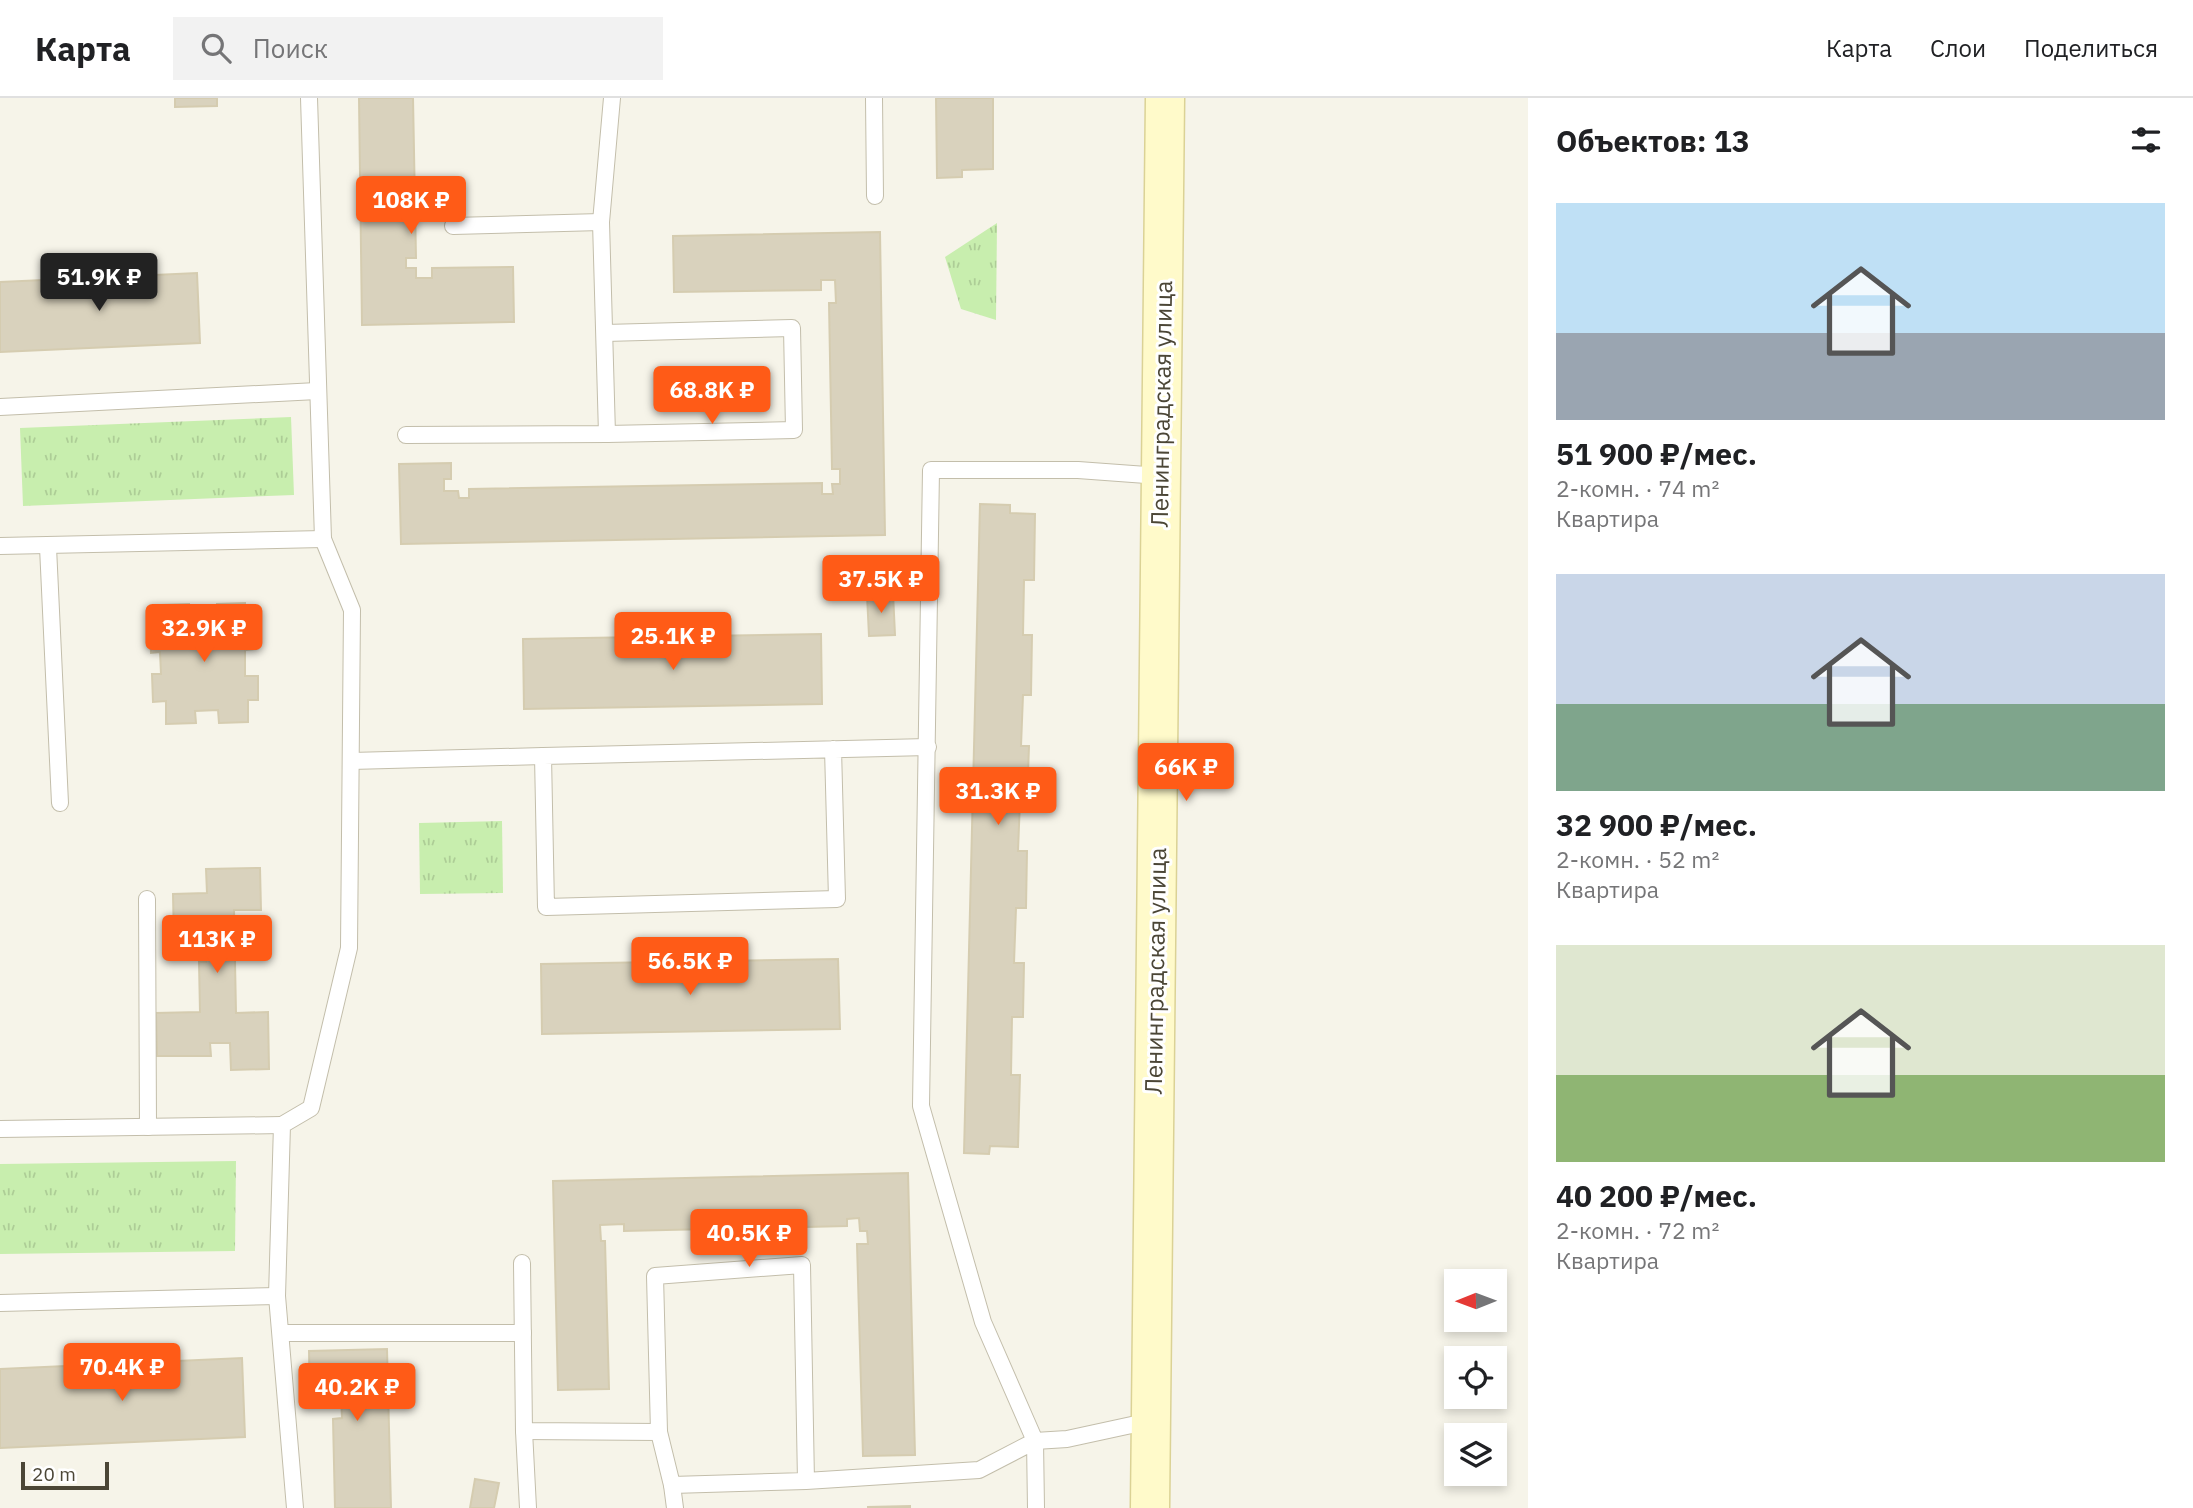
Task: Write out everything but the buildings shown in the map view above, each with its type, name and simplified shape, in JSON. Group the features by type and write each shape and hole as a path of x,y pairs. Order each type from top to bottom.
{"street":[{"name":"Ленинградская улица","path":"1150,1508 1165,98"}],"lane":[{"path":"0,1129 282,1125 311,1108 349,948 352,610 323,539 309,98"},
{"path":"607,434 601,222 612,98"},
{"path":"874,98 874,196"},
{"path":"453,226 601,222"},
{"path":"406,435 794,430 792,328 605,333"},
{"path":"0,407 317,391"},
{"path":"1035,1508 1035,1441 982,1322 922,1106 931,470 1078,470 1160,476"},
{"path":"0,546 323,539"},
{"path":"48,547 60,803"},
{"path":"352,761 928,747"},
{"path":"543,756 546,907 837,899 833,749"},
{"path":"147,900 148,1127"},
{"path":"282,1125 277,1296 295,1508"},
{"path":"522,1263 524,1431 528,1508"},
{"path":"675,1508 659,1432 655,1276 802,1265 806,1481"},
{"path":"0,1303 277,1296"},
{"path":"282,1333 523,1333"},
{"path":"672,1485 806,1481 979,1470 1035,1441 1067,1439 1150,1420"},
{"path":"524,1431 659,1432"}],"green space":[{"path":"997,223 996,320 961,309 945,257"},
{"path":"291,417 294,495 23,506 20,428"},
{"path":"502,821 503,893 420,894 419,823"},
{"path":"236,1161 235,1251 0,1254 0,1164"}]}
